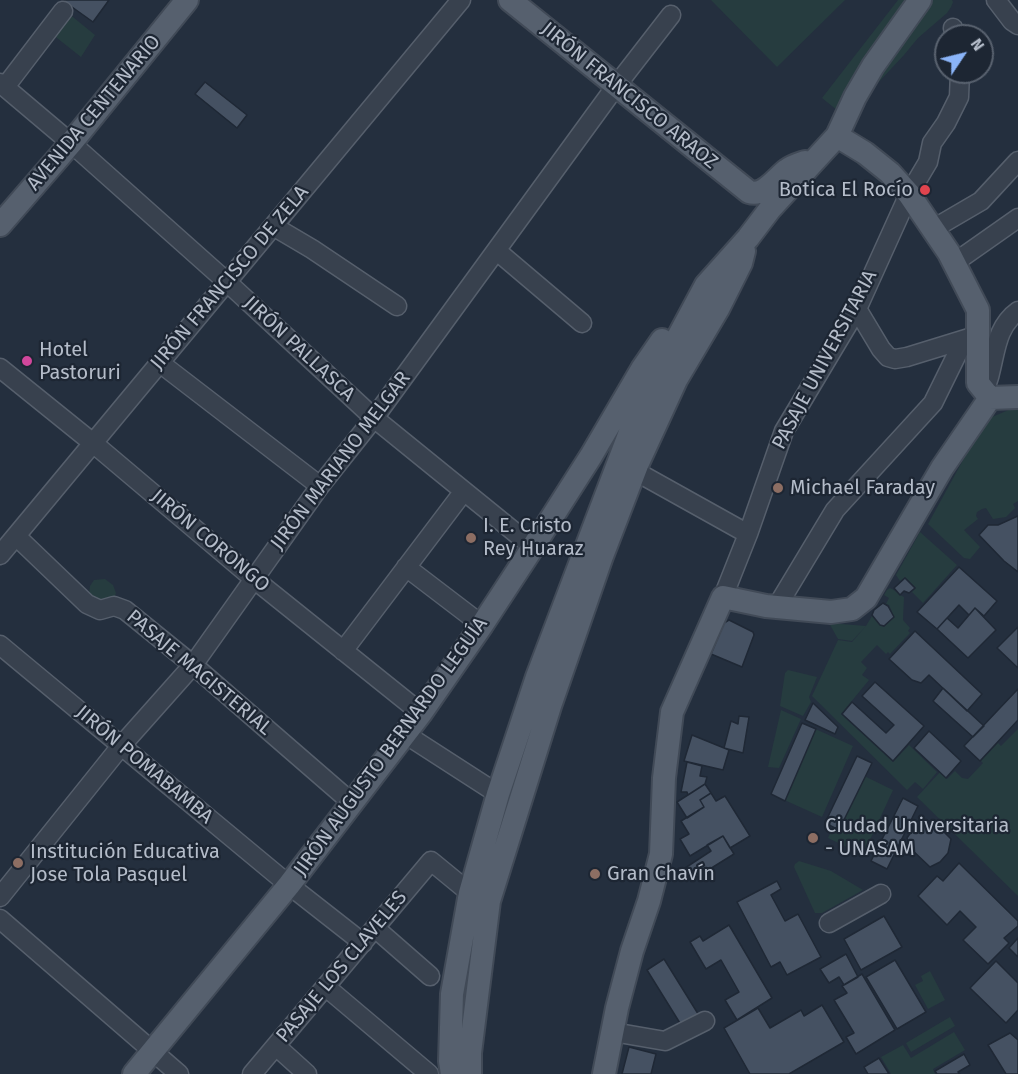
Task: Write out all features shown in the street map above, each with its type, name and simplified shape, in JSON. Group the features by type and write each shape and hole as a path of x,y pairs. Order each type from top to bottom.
{"main road":[{"name":"AVENIDA CENTENARIO","path":"0,225 71,143 187,0"},
{"name":"JIRÓN FRANCISCO ARAOZ","path":"510,0 749,192 755,194 763,191 789,168 805,162 811,166"},
{"path":"470,1074 471,1042 490,898 550,706 602,556 637,414 706,285 766,214 837,136 855,97 873,66 920,0"},
{"path":"604,1074 632,951 649,901 661,854 664,778 672,712 723,597 776,608 831,612 852,609 866,598 983,396 971,337 978,310 954,263 909,194 890,173 865,153 837,136"},
{"path":"452,1074 450,1062 452,994 470,893 498,794 537,677 625,469 718,309 741,263 748,238"},
{"name":"JIRÓN AUGUSTO BERNARDO LEGUÍA","path":"134,1074 289,885 421,713 533,547 591,456 642,369 670,328 706,285"},
{"path":"983,396 1018,397"}],"street":[{"name":"JIRÓN FRANCISCO DE ZELA","path":"0,555 460,0"},
{"path":"996,0 1012,21 1018,25"},
{"path":"2,85 63,11"},
{"name":"JIRÓN MARIANO MELGAR","path":"0,897 121,746 193,665 320,486 374,418 616,86 671,15"},
{"name":"PASAJE UNIVERSITARIA","path":"723,597 784,431 857,309 909,194 928,162 932,143 946,123 958,97 959,84"},
{"name":"JIRÓN PALLASCA","path":"2,85 71,143 227,282 374,418 533,547"},
{"path":"933,229 981,201 1018,161"},
{"path":"954,263 1018,218"},
{"path":"273,226 312,249 397,306"},
{"path":"497,251 582,323"},
{"path":"857,309 881,349 888,357 895,359 971,337"},
{"path":"983,396 990,376 995,345 1004,324 1018,311"},
{"path":"776,608 835,510 933,403 971,337"},
{"path":"160,363 320,486"},
{"name":"JIRÓN CORONGO","path":"0,368 254,579 421,713"},
{"path":"625,469 748,534"},
{"path":"343,651 464,491"},
{"name":"PASAJE MAGISTERIAL","path":"16,536 87,604 100,610 114,606 125,610 193,665 351,802"},
{"path":"406,567 482,625"},
{"name":"JIRÓN POMABAMBA","path":"0,645 289,885 363,943"},
{"path":"405,734 498,794"},
{"name":"PASAJE LOS CLAVELES","path":"252,1074 431,861 470,893"},
{"path":"829,923 881,894"},
{"path":"0,919 179,1074"},
{"path":"375,928 430,976"},
{"path":"326,987 429,1074"},
{"path":"613,1032 665,1041 705,1021"},
{"path":"276,1046 307,1074"}],"green space":[{"path":"711,0 845,0 777,67"},
{"path":"898,0 911,0 837,110 822,98"},
{"path":"930,0 952,0 947,13 918,38 876,85 860,109 866,86"},
{"path":"68,13 95,35 81,57 52,34"},
{"path":"1018,406 1018,501 1013,504 1015,508 1006,517 993,519 986,508 977,512 978,519 964,530 980,547 970,559 964,558 928,524 985,420"},
{"path":"920,532 957,565 923,603 912,592 916,588 905,577 900,581 896,575"},
{"path":"105,579 113,585 116,593 113,601 102,606 89,594 94,580"},
{"path":"890,588 904,597 903,620 910,628 908,631 910,633 890,654 888,652 886,654 877,645 861,662 867,668 862,675 869,680 841,714 893,762 909,745 937,772 923,789 915,782 907,790 812,696 838,640 852,642 872,616 884,627 894,617 889,605 886,604 889,598 884,595"},
{"path":"829,623 866,626 852,641 838,639"},
{"path":"788,670 817,677 809,697 811,702 803,716 780,706 785,673"},
{"path":"781,710 801,719 779,768 768,767"},
{"path":"802,723 853,746 822,817 771,794"},
{"path":"1018,729 1018,896 917,797 940,772 947,779 955,771 962,778 968,779 998,743 1001,746"},
{"path":"858,773 893,790 863,855 828,838"},
{"path":"799,861 831,871 863,890 822,913 815,913 794,867"},
{"path":"930,971 945,1000 928,1009 915,985 923,981 921,976"},
{"path":"950,1017 955,1026 911,1052 906,1043"},
{"path":"954,1032 965,1050 933,1069 935,1074 891,1074 881,1057 903,1045 911,1058"}],"building":[{"path":"62,0 109,0 93,22"},
{"path":"205,82 247,115 237,128 195,94"},
{"path":"1018,516 1018,572 979,535 988,525 998,525"},
{"path":"959,567 997,601 984,616 975,608 969,615 959,605 937,629 917,612"},
{"path":"905,578 915,588 909,593 904,591 900,595 894,588"},
{"path":"883,603 888,606 894,617 884,626 880,625 872,615 874,610"},
{"path":"975,608 996,630 968,658 937,629 947,618 958,628"},
{"path":"729,620 753,632 754,635 742,667 711,654 724,623"},
{"path":"1018,627 1018,668 997,648"},
{"path":"915,631 982,694 967,711 929,675 921,683 912,680 889,659"},
{"path":"875,682 924,726 893,761 842,714 852,702 886,733 894,725 862,696"},
{"path":"943,688 984,726 973,737 933,701"},
{"path":"1018,689 1018,720 980,761 964,746"},
{"path":"813,703 838,727 835,734 805,720"},
{"path":"739,716 749,717 743,753 724,748 731,721 738,724"},
{"path":"802,723 816,729 785,801 771,794"},
{"path":"929,731 961,761 946,778 914,748"},
{"path":"692,735 729,750 723,770 684,761"},
{"path":"857,756 872,763 839,830 825,823"},
{"path":"687,762 702,766 700,776 707,777 705,784 688,795 687,792 681,792"},
{"path":"705,784 711,793 700,800 704,807 687,818 677,802"},
{"path":"711,793 716,801 725,796 750,836 730,848 723,836 690,856 680,839 689,834 681,821 704,807 700,800"},
{"path":"903,798 918,806 887,869 871,861"},
{"path":"919,820 934,822 951,839 948,853 940,862 930,867 910,848 907,838"},
{"path":"723,836 734,854 697,877 694,873 690,875 685,868 711,851 707,845"},
{"path":"959,863 1018,921 1018,926 1004,938 1009,943 988,964 963,940 976,927 960,911 947,925 918,896 937,876 943,881"},
{"path":"777,881 781,889 771,895 785,921 798,914 821,957 787,975 780,962 771,967 737,902"},
{"path":"884,916 902,947 861,970 844,939"},
{"path":"729,925 772,998 737,1020 725,1000 739,992 721,960 706,969 690,942 700,936 703,941"},
{"path":"1018,938 1018,957 1009,948"},
{"path":"846,954 858,977 844,985 839,977 829,983 820,969"},
{"path":"664,959 700,1017 683,1028 647,970"},
{"path":"895,960 926,1012 897,1029 866,977"},
{"path":"996,961 1018,983 1018,1010 1006,1023 970,988"},
{"path":"862,974 895,1030 856,1054 846,1037 854,1033 834,1000 847,993 842,986"},
{"path":"822,1005 844,1042 789,1074 750,1074 724,1028 758,1008 770,1028 801,1010 804,1016"},
{"path":"1010,1033 1018,1040 1018,1074 1006,1074 988,1045"},
{"path":"629,1047 656,1054 651,1074 622,1074"},
{"path":"964,1054 970,1065 958,1072 960,1074 937,1074 935,1071"},
{"path":"879,1058 889,1074 868,1074 864,1067"}],"place":[{"name":"Botica El Rocío","path":"925,190"},
{"name":"Hotel Pastoruri","path":"27,361"},
{"name":"Michael Faraday","path":"778,488"},
{"name":"I. E. Cristo Rey Huaraz","path":"471,538"},
{"name":"Ciudad Universitaria - UNASAM","path":"813,838"},
{"name":"Institución Educativa Jose Tola Pasquel","path":"18,863"},
{"name":"Gran Chavín","path":"595,874"}]}
